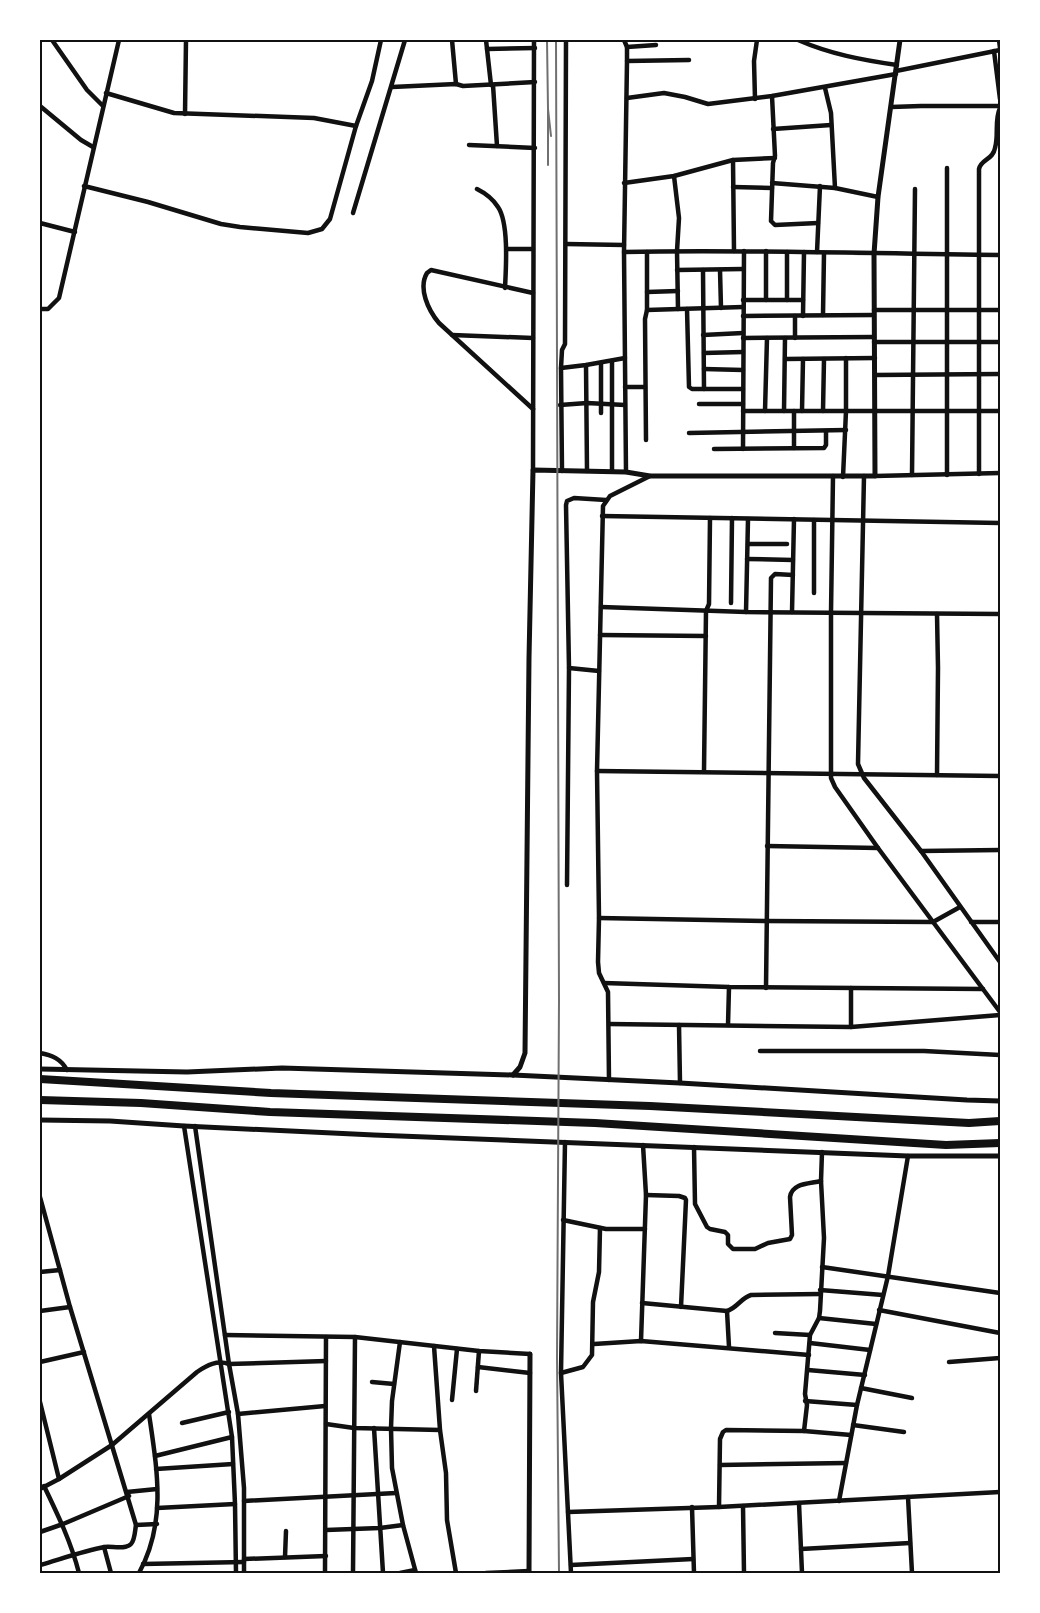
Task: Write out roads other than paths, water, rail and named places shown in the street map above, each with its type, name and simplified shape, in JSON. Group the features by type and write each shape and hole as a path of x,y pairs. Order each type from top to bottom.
{"highway":[{"path":"40,1079 271,1093 650,1106 969,1123 1000,1121"},
{"path":"40,1100 141,1103 270,1112 595,1123 946,1145 1000,1142"}],"street":[{"path":"52,40 87,90 103,106"},
{"path":"40,308 48,309 59,298 119,40"},
{"path":"185,114 186,40"},
{"path":"84,186 148,202 221,224 308,233 322,229 330,219 356,126 372,81 381,40"},
{"path":"353,213 405,40"},
{"path":"452,40 456,84"},
{"path":"486,40 497,146"},
{"path":"513,1075 520,1068 525,1053 528,658 533,470 534,40"},
{"path":"562,471 560,405 562,350 565,344 566,40"},
{"path":"624,40 627,47 624,183 626,472"},
{"path":"755,99 754,61 757,40"},
{"path":"798,40 824,51 896,70"},
{"path":"875,476 874,254 878,196 900,40"},
{"path":"627,98 664,93 708,104 755,99 825,88 896,70 994,51 1000,49 999,40"},
{"path":"627,47 656,45"},
{"path":"487,49 535,48"},
{"path":"994,51 1000,98"},
{"path":"627,61 689,60"},
{"path":"392,87 535,82"},
{"path":"825,88 832,126 835,188"},
{"path":"106,93 174,113 314,118 356,126"},
{"path":"772,96 775,158 773,163 772,224 818,223"},
{"path":"40,106 80,140 93,147"},
{"path":"891,107 1000,107 997,118 996,147 990,158 982,162 979,167 979,474"},
{"path":"774,129 832,126"},
{"path":"469,145 535,148"},
{"path":"624,183 674,176 701,167 733,160 775,158"},
{"path":"733,160 734,251"},
{"path":"947,168 947,475"},
{"path":"674,176 679,218 677,251 678,309"},
{"path":"733,188 820,186 878,196"},
{"path":"817,252 820,186"},
{"path":"477,189 490,198 499,208 502,217 507,249 505,288"},
{"path":"912,475 916,189"},
{"path":"40,223 74,232"},
{"path":"566,244 624,245"},
{"path":"507,249 533,249"},
{"path":"743,449 744,251"},
{"path":"624,252 766,251 1000,255"},
{"path":"766,251 766,300"},
{"path":"646,440 645,319 648,310 647,252"},
{"path":"787,252 787,300"},
{"path":"803,316 804,252"},
{"path":"823,316 824,253"},
{"path":"677,270 744,269"},
{"path":"532,409 439,323 430,311 424,283 427,273 431,270 533,293"},
{"path":"703,270 704,389"},
{"path":"720,270 720,308"},
{"path":"647,292 678,291"},
{"path":"743,300 803,300"},
{"path":"648,310 744,307"},
{"path":"687,309 688,386 691,389 743,389"},
{"path":"743,316 823,316 914,310 1000,310"},
{"path":"795,316 795,338"},
{"path":"704,334 767,338 874,339 913,342 1000,342"},
{"path":"452,335 533,338"},
{"path":"765,411 767,338"},
{"path":"784,411 785,338"},
{"path":"704,353 743,352"},
{"path":"561,368 625,358"},
{"path":"843,477 846,430 846,358"},
{"path":"785,359 875,358"},
{"path":"802,411 803,359"},
{"path":"823,411 824,359"},
{"path":"612,361 612,471"},
{"path":"601,362 602,413"},
{"path":"586,365 587,471"},
{"path":"704,369 743,370"},
{"path":"875,375 1000,374"},
{"path":"625,387 646,386"},
{"path":"560,405 586,403 625,405"},
{"path":"699,404 743,404"},
{"path":"743,411 1000,411"},
{"path":"794,411 794,448"},
{"path":"714,449 824,448 826,445 826,430"},
{"path":"688,433 846,430"},
{"path":"533,470 612,471 650,476 843,477 1000,473"},
{"path":"609,1080 608,992 598,967 598,771 602,516 603,506 610,496 650,476"},
{"path":"609,1024 851,1027 1000,1014 878,848 835,787 830,773 833,476"},
{"path":"864,476 858,764 861,773 921,851 1000,962"},
{"path":"567,884 569,668 566,505 567,501 574,498 606,500"},
{"path":"602,516 1000,523"},
{"path":"704,771 706,611 709,604 710,518"},
{"path":"731,602 732,518"},
{"path":"746,612 748,519"},
{"path":"792,612 794,519"},
{"path":"814,520 814,593"},
{"path":"748,544 787,544"},
{"path":"748,559 793,560"},
{"path":"766,988 771,576 775,574 792,575"},
{"path":"601,607 746,612 1000,614"},
{"path":"937,614 937,774"},
{"path":"600,635 706,636"},
{"path":"569,668 599,671"},
{"path":"598,771 1000,776"},
{"path":"767,846 878,848"},
{"path":"921,851 1000,850"},
{"path":"599,918 933,922 960,907"},
{"path":"971,922 1000,922"},
{"path":"604,983 729,988 983,989"},
{"path":"728,1026 729,988"},
{"path":"851,988 851,1027"},
{"path":"679,1025 680,1083"},
{"path":"760,1051 924,1051 1000,1055"},
{"path":"40,1053 48,1054 58,1059 67,1070"},
{"path":"40,1069 187,1072 282,1068 513,1075 1000,1101"},
{"path":"40,1120 110,1121 184,1126 908,1156 1000,1156"},
{"path":"184,1126 232,1437 236,1573"},
{"path":"195,1126 229,1364 238,1414 244,1501 244,1573"},
{"path":"565,1142 561,1373 571,1573"},
{"path":"641,1342 646,1195 643,1145"},
{"path":"694,1147 695,1204 707,1227 725,1232 728,1236 728,1244 733,1249 755,1249 768,1243 790,1239 792,1235 791,1192 798,1186 821,1181"},
{"path":"804,1431 810,1335 819,1318 824,1238 821,1181 822,1152"},
{"path":"839,1501 861,1388 888,1276 908,1156"},
{"path":"194,1190 204,1188"},
{"path":"646,1195 682,1196 686,1200 681,1307"},
{"path":"40,1197 70,1307 136,1525 131,1544 124,1547 104,1547 40,1565"},
{"path":"563,1220 600,1228 645,1229"},
{"path":"561,1373 583,1367 592,1355 600,1228"},
{"path":"822,1266 1000,1293"},
{"path":"40,1272 60,1270"},
{"path":"642,1303 727,1311 734,1308 742,1299 751,1295 820,1292 883,1295"},
{"path":"40,1311 70,1307"},
{"path":"880,1310 1000,1333"},
{"path":"727,1311 729,1347"},
{"path":"819,1318 876,1324"},
{"path":"775,1333 810,1335"},
{"path":"225,1335 355,1337 457,1349 530,1354 529,1572 486,1573"},
{"path":"326,1337 326,1573"},
{"path":"353,1573 355,1337"},
{"path":"400,1342 394,1384 391,1428 392,1468 403,1525 416,1572 400,1573"},
{"path":"594,1344 641,1342 809,1354"},
{"path":"810,1343 870,1350"},
{"path":"434,1346 440,1430 446,1473 447,1520 456,1573"},
{"path":"452,1400 457,1349"},
{"path":"476,1391 479,1351"},
{"path":"40,1362 84,1352"},
{"path":"949,1362 1000,1358"},
{"path":"42,1487 59,1479 112,1445 197,1372 208,1365 221,1362 229,1364 326,1361"},
{"path":"478,1367 530,1373"},
{"path":"808,1370 865,1375"},
{"path":"372,1382 394,1384"},
{"path":"861,1388 912,1398"},
{"path":"805,1401 858,1405"},
{"path":"40,1402 59,1479"},
{"path":"238,1414 325,1406"},
{"path":"182,1423 228,1412"},
{"path":"138,1573 144,1564 157,1524 155,1456 148,1414"},
{"path":"326,1424 354,1428 440,1430"},
{"path":"853,1425 904,1432"},
{"path":"374,1428 383,1573"},
{"path":"719,1507 721,1435 726,1430 851,1434"},
{"path":"155,1456 232,1437"},
{"path":"720,1465 846,1463"},
{"path":"156,1469 233,1464"},
{"path":"40,1481 63,1524 79,1573"},
{"path":"40,1532 63,1524 128,1494 157,1489"},
{"path":"244,1501 396,1492"},
{"path":"568,1512 743,1506 1000,1492"},
{"path":"908,1497 912,1573"},
{"path":"799,1503 802,1573"},
{"path":"157,1508 235,1504"},
{"path":"743,1506 744,1573"},
{"path":"692,1507 694,1573"},
{"path":"136,1525 157,1524"},
{"path":"326,1530 353,1530 403,1525"},
{"path":"285,1557 286,1531"},
{"path":"801,1549 910,1542"},
{"path":"104,1547 111,1573"},
{"path":"144,1564 236,1562 285,1557 326,1556"},
{"path":"571,1565 693,1559"}],"railway":[{"path":"547,40 548,109"},
{"path":"556,40 559,1000 557,1357 559,1573"},
{"path":"548,165 548,109 551,136"}]}
